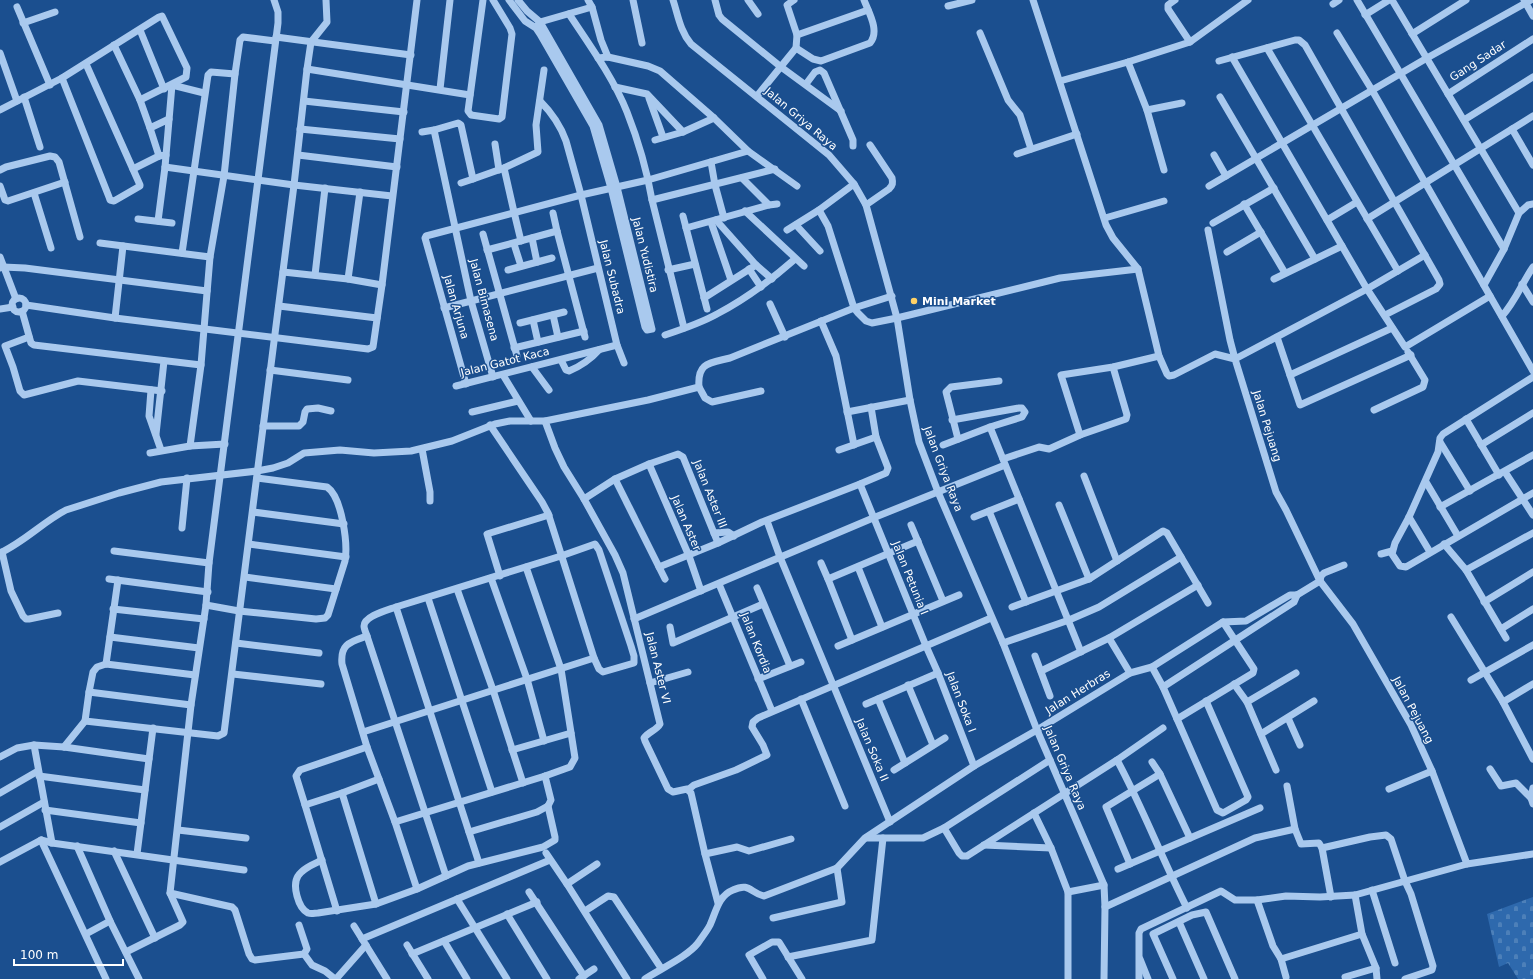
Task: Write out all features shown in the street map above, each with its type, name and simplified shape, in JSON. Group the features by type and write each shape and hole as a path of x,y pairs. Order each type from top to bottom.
{"street":[{"path":"126,952 180,926 183,922 170,893 191,705 208,592 209,563 276,39 278,12 274,0"},
{"path":"85,721 218,736 223,734 233,674 239,611 245,577 298,155 307,69 311,42 327,22 326,0"},
{"path":"0,308 13,307 16,311 24,308 115,318 368,349 374,345 417,0"},
{"path":"440,90 450,0"},
{"path":"483,0 468,114 499,119 502,117 512,34 493,0"},
{"path":"508,0 525,21 536,23 569,14 590,3 601,40 608,57"},
{"path":"518,0 536,23"},
{"path":"633,0 642,43"},
{"name":"Jalan Griya Raya","path":"673,0 685,37 700,51 829,155 854,184 866,205 897,318 910,400 919,442 938,492 1003,643 1037,730 1104,885 1104,979"},
{"path":"715,0 720,17 781,67 841,111"},
{"path":"748,0 758,14"},
{"path":"757,96 796,48 797,35 787,5 794,0"},
{"path":"796,48 813,59 822,61 867,45 873,39 875,31 864,0"},
{"path":"948,6 972,0"},
{"path":"1033,0 1105,218 1106,225 1113,238 1138,269 1160,356 1167,374 1171,376 1215,354 1235,359 1367,289 1425,255"},
{"path":"1175,0 1168,5 1168,9 1190,42"},
{"path":"1060,81 1128,62 1190,42 1248,0"},
{"path":"1357,0 1504,249"},
{"path":"1412,34 1466,0"},
{"path":"1365,15 1393,1 1519,213"},
{"path":"1209,186 1426,58 1527,1 1533,16"},
{"path":"17,7 50,85"},
{"path":"797,35 868,10"},
{"path":"23,23 55,12"},
{"path":"569,14 598,58 627,111 648,180 668,270 684,328"},
{"path":"0,110 50,85 162,16 188,70 186,77 140,100"},
{"name":"Jalan Yudistira","path":"536,23 593,126 614,188 649,328"},
{"path":"140,30 164,89"},
{"path":"980,32 1008,100 1020,115 1031,149"},
{"path":"1337,33 1372,90 1533,371"},
{"path":"190,446 201,365 210,257 224,176 235,74 241,38 311,42 411,55"},
{"name":"Gang Sadar","path":"1448,94 1533,38"},
{"path":"1219,61 1295,40 1301,41 1305,45 1340,109 1439,280 1439,287 1385,315"},
{"path":"114,45 140,100 150,128 163,155 165,167 158,221"},
{"path":"1267,48 1398,271"},
{"path":"0,53 17,101"},
{"path":"598,58 608,57 648,66 660,71 714,118 748,151 775,169 796,186"},
{"path":"1232,57 1367,289 1411,355 1425,380 1423,387 1374,410"},
{"path":"1128,62 1147,110 1164,170"},
{"path":"62,78 109,197 114,201 140,186 86,64"},
{"path":"307,69 470,95"},
{"path":"461,183 502,169 538,152 536,125 544,70"},
{"path":"806,84 817,71 822,71 826,76 853,140 853,146"},
{"path":"182,253 204,93 208,75 209,73 235,74"},
{"path":"1464,120 1533,77"},
{"path":"172,85 204,93"},
{"path":"163,155 169,119 172,85"},
{"path":"615,87 647,94 683,132"},
{"path":"647,94 663,137"},
{"path":"24,97 40,147"},
{"path":"1220,97 1315,259"},
{"path":"304,101 404,112"},
{"name":"Jalan Subadra","path":"540,101 550,112 563,134 581,195 617,345 624,363"},
{"path":"1147,110 1182,103"},
{"path":"1367,219 1533,116"},
{"path":"655,140 683,132 714,118"},
{"path":"150,128 169,119"},
{"path":"422,132 434,130 455,123 461,124 473,179"},
{"path":"300,129 400,139"},
{"path":"1512,129 1530,155 1533,165"},
{"name":"Jalan Bimasena","path":"434,130 471,301 493,377"},
{"path":"1017,154 1077,134"},
{"path":"495,144 514,212 521,266"},
{"path":"866,205 892,186 892,178 870,145"},
{"path":"455,229 514,212 648,180 748,151"},
{"path":"133,169 163,155"},
{"path":"298,155 397,167"},
{"path":"1214,155 1226,176"},
{"path":"0,170 50,156 55,156 59,162 80,238"},
{"path":"712,162 715,185 724,218"},
{"path":"165,167 294,185 392,196"},
{"path":"652,200 775,169"},
{"path":"742,178 769,205"},
{"path":"0,186 5,200 8,201 65,182"},
{"path":"787,230 819,210 854,184"},
{"path":"314,275 325,188"},
{"path":"1213,223 1274,188"},
{"path":"348,279 360,192"},
{"path":"34,193 51,248"},
{"path":"1105,218 1164,201"},
{"path":"1327,220 1357,202"},
{"path":"686,228 745,211 777,204"},
{"path":"1244,204 1285,273"},
{"path":"1484,286 1504,249 1519,213 1528,205 1533,204"},
{"path":"819,210 828,226 854,308 866,321 877,322 897,318 1060,278 1138,269"},
{"path":"745,211 804,266"},
{"path":"514,348 558,337 584,334 556,231 554,213"},
{"path":"683,216 707,309"},
{"path":"138,219 172,223"},
{"path":"714,221 752,267 761,287"},
{"path":"714,221 730,280"},
{"path":"796,225 820,251"},
{"name":"Jalan Arjuna","path":"455,229 426,236 425,238 466,384"},
{"name":"Jalan Pejuang","path":"1208,230 1230,340 1276,492 1320,580 1353,624 1411,725 1432,771 1467,864"},
{"path":"487,250 556,231"},
{"path":"1227,252 1261,232"},
{"path":"483,234 517,356"},
{"path":"532,238 537,262"},
{"path":"100,243 210,257"},
{"path":"115,318 123,246"},
{"path":"1274,279 1342,246"},
{"path":"0,257 2,267 16,299"},
{"path":"508,270 552,258"},
{"path":"665,335 717,314 761,287 795,259"},
{"path":"668,270 695,264"},
{"path":"2,267 25,268 119,279 207,291"},
{"path":"752,267 772,279"},
{"path":"704,298 752,267"},
{"path":"1502,316 1510,308 1522,284 1533,267"},
{"path":"444,308 598,268"},
{"path":"283,272 348,279 382,285"},
{"path":"1522,284 1533,302"},
{"path":"761,391 712,402 705,398 699,387 698,376 702,368 710,363 730,358 854,308 892,296"},
{"path":"1405,347 1490,296"},
{"path":"13,307 13,303 16,299"},
{"path":"16,299 22,299 29,337 31,343 34,345 201,365"},
{"path":"770,304 785,337"},
{"path":"279,306 377,318"},
{"path":"520,323 564,312"},
{"path":"553,315 558,337"},
{"path":"533,320 538,342"},
{"path":"821,321 836,356 854,445"},
{"path":"1290,375 1392,328"},
{"path":"1278,336 1300,405 1411,355"},
{"path":"29,337 5,346 20,391 24,395 78,381 162,390"},
{"name":"Jalan Gatot Kaca","path":"456,386 617,345"},
{"name":"Jalan Gatot Kaca","path":"561,360 566,370 569,371 581,366 599,350"},
{"path":"1080,435 1061,375 1113,367 1160,356"},
{"path":"156,434 162,390 164,360"},
{"path":"532,367 549,390"},
{"path":"634,619 938,492 1039,447 1049,449 1127,417 1113,367"},
{"path":"270,370 348,380"},
{"path":"503,375 532,421"},
{"path":"1533,377 1445,432 1441,436 1438,452 1426,482 1395,543 1392,554 1403,568 1533,493"},
{"path":"958,439 946,392 951,386 999,381"},
{"path":"257,475 288,463 304,453 340,450 374,453 422,450 452,441 490,425 510,421 545,421 648,400 699,387"},
{"path":"151,390 149,416 161,450"},
{"path":"847,412 910,400"},
{"path":"472,412 518,401"},
{"path":"659,567 689,556 767,521 886,473 888,470 876,437 871,407"},
{"path":"263,426 299,426 303,422 307,409 318,408 331,411"},
{"path":"943,445 990,426 1022,417 1024,410 1019,408 952,420"},
{"path":"1481,445 1533,413"},
{"path":"1466,419 1481,445 1533,515"},
{"name":"Jalan Aster VI","path":"545,421 561,461 572,482 584,499 615,555 623,573 660,724 659,727 646,735 644,738 645,741 670,792 689,789"},
{"path":"446,876 367,636 364,625 366,621 372,616 396,607 526,568 561,556 595,544 599,550 606,570 634,656 634,663 603,672 599,669 594,658 561,556 549,515 542,502 490,425"},
{"path":"990,426 1081,652"},
{"path":"839,450 876,437"},
{"path":"1440,442 1470,491"},
{"path":"150,453 190,446 225,444"},
{"path":"422,450 430,492 430,501"},
{"name":"Jalan Aster III","path":"649,464 675,454 683,457 718,543"},
{"path":"1440,508 1533,455"},
{"path":"584,499 615,479 649,464"},
{"name":"Jalan Aster","path":"649,464 689,556 701,591"},
{"path":"58,613 29,619 26,619 23,616 13,595 1,552 66,510 119,492 161,482 220,475 257,475 327,487 332,492 344,524 346,557 328,615 323,619 239,611 206,605"},
{"path":"1084,476 1117,561"},
{"path":"182,528 187,478"},
{"path":"615,479 665,579"},
{"path":"1426,482 1440,508 1458,536"},
{"name":"Jalan Petunia I","path":"860,484 926,646"},
{"path":"974,517 1019,499"},
{"path":"1059,505 1089,579"},
{"path":"989,511 1026,602"},
{"path":"253,512 344,524"},
{"path":"500,576 487,534 549,515"},
{"path":"1409,517 1430,552"},
{"name":"Jalan Soka II","path":"767,521 780,557 890,822"},
{"path":"911,525 943,601"},
{"path":"1012,607 1089,579 1163,531 1167,534 1208,603"},
{"path":"714,533 728,532 734,536"},
{"path":"1466,570 1533,533"},
{"path":"828,579 918,541"},
{"path":"249,544 346,557"},
{"path":"1444,544 1466,570 1506,638"},
{"path":"114,551 209,563"},
{"path":"1381,554 1392,551"},
{"path":"1003,643 1068,620 1099,607 1181,557"},
{"path":"821,564 852,640"},
{"path":"1223,622 1246,621 1290,595 1297,595 1320,580 1324,573 1344,565"},
{"path":"858,567 882,627"},
{"path":"395,822 545,776 570,767 574,763 575,758 561,669 526,568"},
{"path":"1484,602 1533,572"},
{"path":"245,577 336,589"},
{"path":"492,578 527,679 544,741"},
{"path":"109,579 208,592"},
{"path":"106,664 118,580"},
{"name":"Jalan Kordia","path":"719,584 772,711"},
{"path":"1041,671 1109,638 1198,585"},
{"path":"757,588 790,666"},
{"path":"457,589 493,690 523,783"},
{"path":"838,646 959,595"},
{"path":"1163,687 1294,602 1297,595"},
{"path":"428,598 492,792"},
{"path":"670,627 673,643 764,604"},
{"path":"396,607 479,863"},
{"path":"1501,629 1533,609"},
{"path":"113,610 204,619"},
{"path":"1451,617 1503,702 1533,759"},
{"path":"718,903 689,789 694,785 736,770 767,755 752,724 758,718 801,699 834,687 991,618"},
{"path":"1246,621 1251,629"},
{"path":"1177,719 1252,674 1254,671 1236,640 1223,622"},
{"name":"Jalan Herbras","path":"837,868 866,838 974,766 1037,730 1130,673 1152,667 1223,622"},
{"path":"367,636 346,645 342,651 341,656 344,672 367,747 395,822 417,889"},
{"path":"110,637 199,648"},
{"path":"1109,638 1130,673"},
{"path":"236,643 319,653"},
{"path":"1471,680 1533,645"},
{"name":"Jalan Soka I","path":"926,646 974,766"},
{"path":"1034,656 1050,696"},
{"path":"363,732 594,658"},
{"path":"758,679 801,662"},
{"path":"64,747 85,721 88,692 93,672 97,667 106,664 195,675"},
{"path":"1152,667 1163,687 1217,810 1223,813 1246,800 1248,795 1206,701"},
{"path":"650,682 688,672"},
{"path":"866,704 938,673"},
{"path":"1247,702 1296,673"},
{"path":"233,674 321,684"},
{"path":"1234,684 1247,702 1276,770"},
{"path":"1503,702 1533,684"},
{"path":"908,685 933,745"},
{"path":"88,692 191,705"},
{"path":"801,699 845,806"},
{"path":"878,699 905,763"},
{"path":"1261,734 1314,701"},
{"path":"1288,718 1300,746"},
{"path":"137,854 153,728"},
{"path":"944,828 962,856 967,856 1117,760 1163,728"},
{"path":"512,750 571,733"},
{"path":"894,770 945,738"},
{"path":"0,757 16,748 34,745 64,747 149,759"},
{"path":"34,745 52,842"},
{"path":"337,911 296,776 300,770 367,747"},
{"path":"866,838 923,838 944,828 1050,760"},
{"path":"1117,760 1133,790 1187,908"},
{"path":"1152,762 1160,774 1190,838"},
{"path":"1490,769 1501,786 1518,783 1532,801"},
{"path":"1389,789 1432,771"},
{"path":"0,793 39,774 145,790"},
{"path":"1130,864 1106,807 1160,774"},
{"path":"469,832 537,812 548,806 551,800 545,776"},
{"path":"305,805 379,779"},
{"path":"1287,786 1295,829 1301,844 1319,843 1322,848 1331,897"},
{"path":"1532,801 1533,788"},
{"path":"342,793 376,904"},
{"path":"0,827 44,802"},
{"path":"322,860 298,875 295,882 296,890 303,909 309,913 337,911 376,904 417,889 479,863 543,847 555,840 548,806"},
{"path":"1118,869 1260,808"},
{"path":"45,810 141,823"},
{"path":"1034,813 1051,848 1068,892 1068,979"},
{"path":"1105,907 1255,838 1295,829"},
{"path":"178,830 246,838"},
{"path":"1322,848 1370,837 1386,835 1391,839 1405,880 1412,894 1433,968 1430,971 1405,979"},
{"path":"788,957 872,940 883,838"},
{"path":"705,854 737,846 749,852 791,839"},
{"path":"41,840 106,979"},
{"path":"0,862 41,840 174,861 244,870"},
{"path":"984,845 1051,848"},
{"path":"77,846 110,921 139,979"},
{"path":"114,851 155,938"},
{"path":"546,853 568,884 627,979"},
{"path":"1139,979 1138,933 1141,929 1221,891 1235,900 1257,900 1286,896 1331,897 1355,895 1467,864 1533,854"},
{"path":"304,954 312,966 325,971 336,979 364,942 457,899 550,860"},
{"path":"568,884 597,864"},
{"path":"645,979 696,946 710,925 718,903 727,893 740,887 750,888 764,896 837,868 842,902 773,918"},
{"path":"1068,892 1104,885"},
{"path":"1372,890 1395,963"},
{"path":"529,892 537,902 581,977 594,969"},
{"path":"170,893 232,907 235,910 252,959 304,954"},
{"path":"1355,895 1362,934 1376,968 1377,979"},
{"path":"585,911 608,896 614,897 661,968"},
{"path":"457,899 507,979"},
{"path":"1257,900 1273,946 1281,959 1286,977"},
{"path":"412,954 537,902"},
{"path":"1173,979 1153,934 1192,916 1206,912 1235,979"},
{"path":"507,914 547,979"},
{"path":"86,934 110,921"},
{"path":"1180,922 1204,979"},
{"path":"299,925 307,949 304,954"},
{"path":"354,926 387,979"},
{"path":"1281,959 1362,934"},
{"path":"444,941 468,979"},
{"path":"763,979 749,955 772,942 779,942 802,979"},
{"path":"407,945 428,979"},
{"path":"1138,953 1148,979"},
{"path":"1345,977 1376,968"}],"green space":[{"path":"1533,897 1533,979 1518,979 1508,963 1499,967 1487,914"}],"place":[{"name":"Mini Market","path":"914,301"}]}
